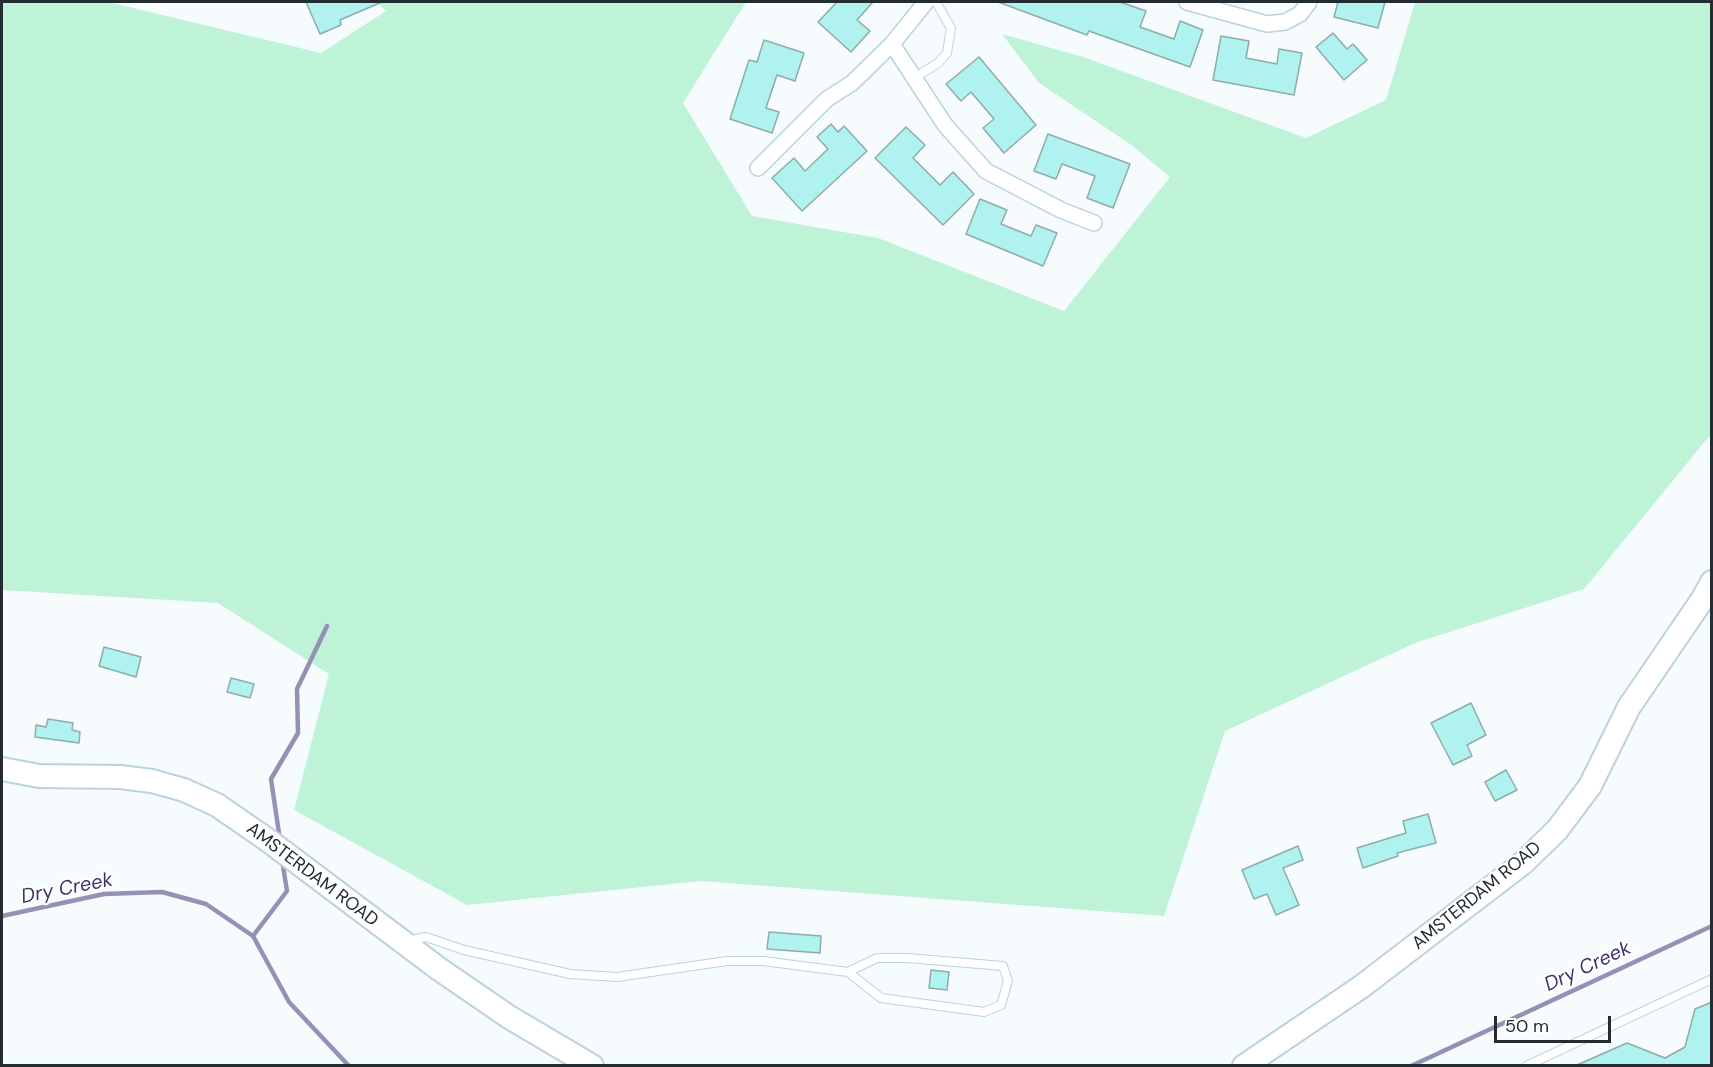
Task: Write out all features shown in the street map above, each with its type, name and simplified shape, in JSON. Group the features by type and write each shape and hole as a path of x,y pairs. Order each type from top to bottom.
{"main road":[{"name":"AMSTERDAM ROAD","path":"1245,1065 1361,987 1523,862 1557,830 1590,786 1629,707 1712,582"},
{"name":"AMSTERDAM ROAD","path":"2,769 39,776 120,777 152,781 183,789 217,805 269,841 409,947 509,1017 592,1065"}],"street":[{"path":"758,168 827,99 852,83 892,44 926,2"},
{"path":"1187,2 1267,24 1285,22 1301,6"},
{"path":"892,44 945,125 986,171 1061,210 1094,223"}],"lane":[{"path":"914,78 938,63 949,47 951,27 936,2"},
{"path":"409,947 416,939 426,937 464,950 570,974 616,977 727,961 763,961 848,972 881,998 984,1012 1001,1005 1008,981 1003,966 907,958 877,958 848,972"},
{"path":"1527,1065 1712,979"}],"green space":[{"path":"2,2 108,2 321,53 386,11 377,2 746,2 683,103 752,216 878,238 1064,311 1170,177 1130,144 1039,83 1002,34 1083,57 1306,138 1386,100 1415,2 1711,2 1711,434 1584,589 1415,643 1225,731 1164,916 701,881 467,905 294,810 329,674 218,603 2,590"}],"building":[{"path":"306,2 382,2 340,20 341,25 320,34"},
{"path":"837,2 873,2 857,20 870,31 851,52 818,22"},
{"path":"998,2 1120,2 1146,11 1140,27 1174,39 1180,21 1203,30 1190,67 1089,31 1087,35"},
{"path":"1338,2 1385,2 1378,28 1334,17"},
{"path":"1333,33 1347,49 1353,44 1367,60 1344,80 1316,47"},
{"path":"1221,36 1249,41 1246,58 1277,64 1279,49 1302,53 1294,95 1213,80"},
{"path":"764,40 804,53 795,81 777,75 766,108 779,112 772,133 730,119 749,60 757,62"},
{"path":"979,57 1036,125 1004,153 983,128 994,119 971,92 961,101 946,84"},
{"path":"831,124 838,132 844,126 867,151 802,211 772,178 794,158 805,171 828,149 817,137"},
{"path":"906,127 925,145 913,158 940,185 953,172 974,194 943,225 875,158"},
{"path":"1048,134 1130,164 1113,208 1087,198 1095,176 1062,164 1056,179 1034,171"},
{"path":"980,199 1007,210 1001,224 1031,236 1036,225 1057,233 1043,266 966,234"},
{"path":"104,647 141,657 136,677 99,666"},
{"path":"231,678 254,684 250,698 227,692"},
{"path":"1471,703 1486,735 1467,745 1472,756 1453,765 1431,723"},
{"path":"48,719 73,723 72,730 80,732 79,743 35,737 36,725 46,727"},
{"path":"1506,770 1517,790 1495,801 1485,782"},
{"path":"1428,814 1436,843 1397,853 1398,856 1363,868 1357,848 1406,833 1403,821"},
{"path":"1298,846 1303,860 1283,868 1299,905 1276,915 1267,894 1254,899 1242,870"},
{"path":"769,932 821,936 820,953 767,949"},
{"path":"931,970 949,972 947,990 929,988"},
{"path":"1712,1002 1712,1065 1577,1065 1627,1043 1665,1058 1685,1047 1695,1009"}],"waterway":[{"path":"280,840 271,779 298,733 297,689 327,626"},
{"path":"253,936 287,891 282,860"},
{"name":"Dry Creek","path":"2,916 104,894 162,892 206,904 253,936 289,1002 349,1066"},
{"name":"Dry Creek","path":"1411,1066 1712,926"}]}
